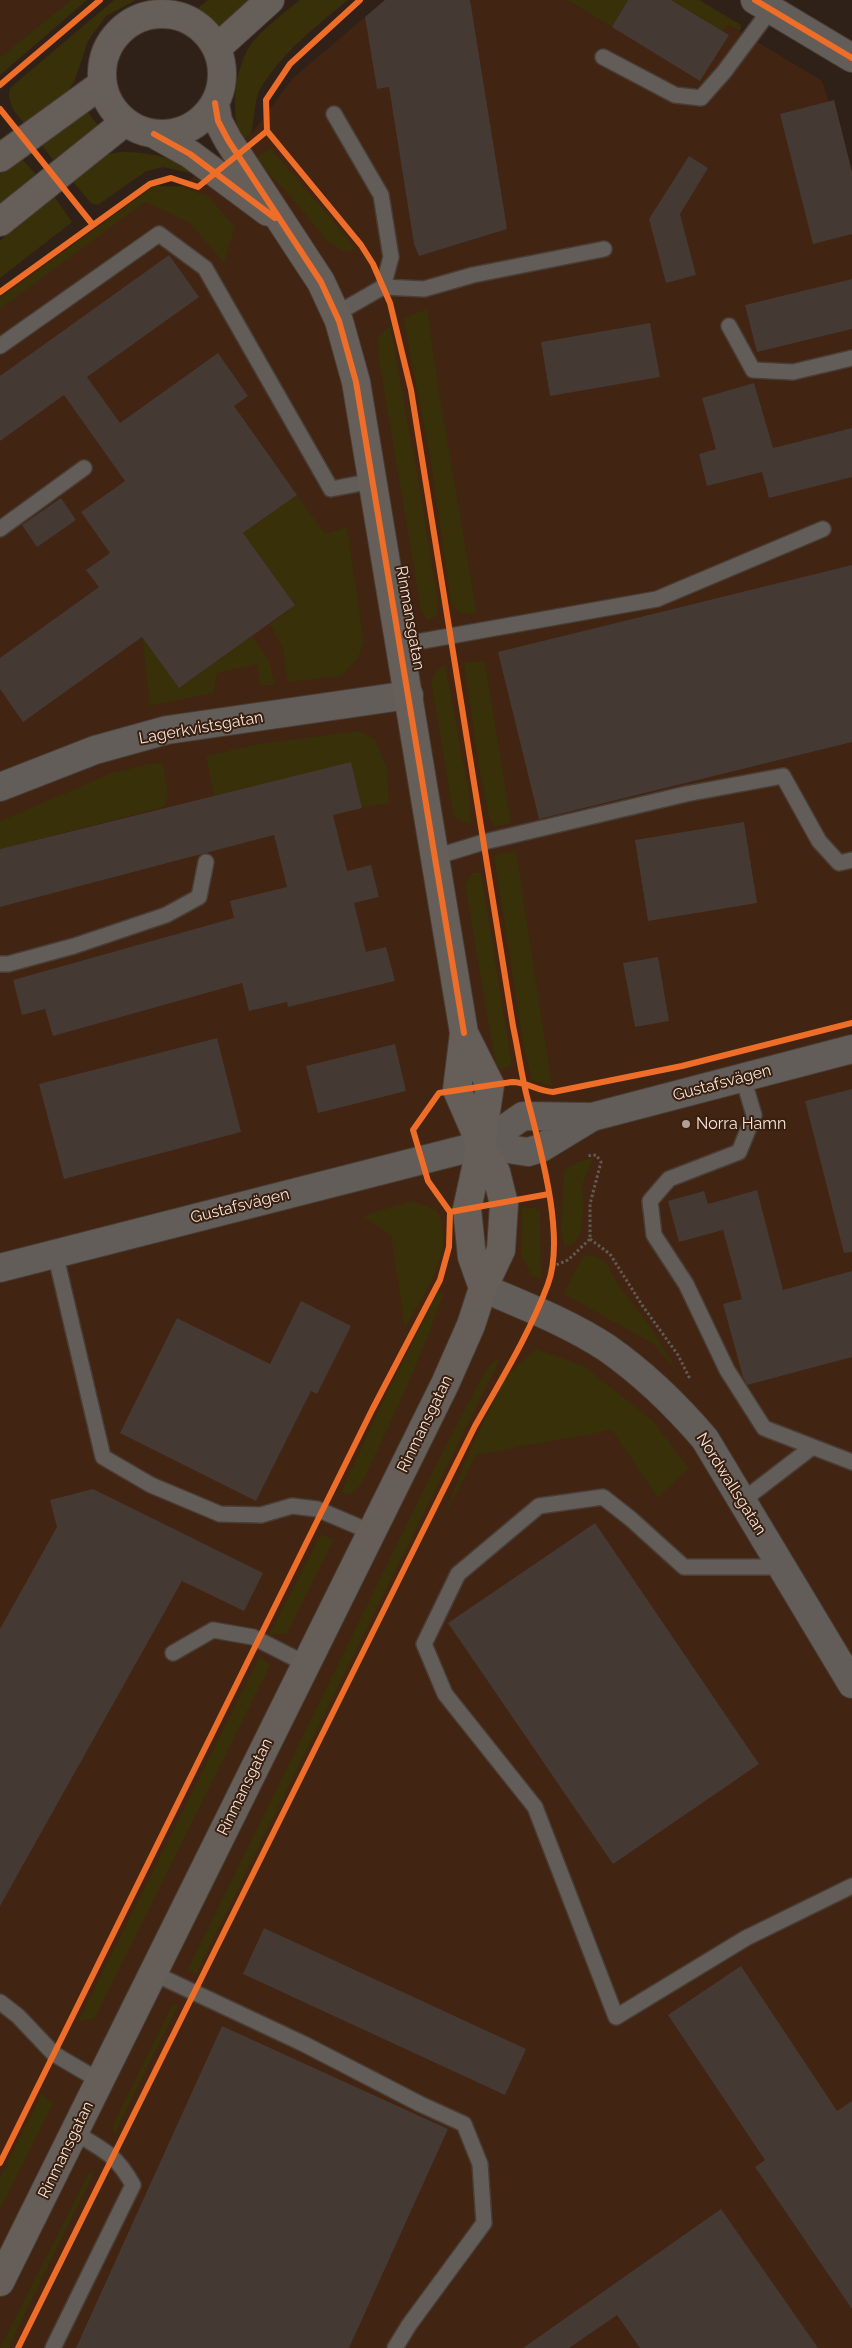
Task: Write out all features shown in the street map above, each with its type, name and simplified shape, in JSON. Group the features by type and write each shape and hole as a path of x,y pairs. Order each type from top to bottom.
{"street":[{"path":"169,14 195,0"},
{"path":"217,48 270,0"},
{"path":"763,5 852,58"},
{"path":"157,14 169,14 185,18 201,28 217,48 222,69 222,82 215,103 209,113 190,128 166,135 143,132 125,122 108,102 102,84 104,56 115,36 134,20 157,14"},
{"path":"0,158 102,84"},
{"name":"Rinmansgatan","path":"215,103 222,131 282,223 298,243 321,282 336,314 356,382 464,1033 490,1085 481,1146 467,1209 472,1257 483,1288"},
{"path":"0,222 125,122"},
{"name":"Rinmansgatan","path":"154,134 190,154 282,223"},
{"name":"Lagerkvistsgatan","path":"3,780 95,750 167,730 409,696"},
{"name":"Gustafsvägen","path":"0,1268 481,1146 523,1116 592,1117 852,1049"},
{"name":"Rinmansgatan","path":"0,2282 445,1384 471,1325 483,1288 501,1250 504,1204 496,1172 481,1146"},
{"name":"Nordwallsgatan","path":"483,1288 575,1330 607,1349 681,1411 705,1439 852,1684"}],"lane":[{"path":"603,57 675,94 701,98 724,72 763,5"},
{"path":"334,114 381,195 391,257 383,287"},
{"path":"0,346 159,234 205,268 331,489 373,480"},
{"path":"336,314 383,287 424,289 473,275 604,249"},
{"path":"729,326 753,370 793,372 852,358"},
{"path":"0,529 84,468"},
{"path":"400,645 658,599 823,529"},
{"path":"435,857 484,842 686,794 783,776 819,841 840,863 852,860"},
{"path":"0,964 8,964 74,946 166,915 199,897 206,862"},
{"path":"743,1078 754,1115 739,1152 669,1179 650,1201 654,1235 686,1284 727,1370 764,1428 811,1448 852,1462"},
{"path":"55,1253 103,1457 151,1485 220,1514 261,1515 292,1506 317,1509 371,1532"},
{"path":"742,1502 811,1448"},
{"path":"782,1567 684,1567 603,1496 539,1506 458,1574 424,1644 445,1694 535,1806 616,2016 746,1938 852,1886"},
{"path":"173,1653 213,1630 253,1637 306,1664"},
{"path":"153,1972 304,2044 420,2104 464,2124 480,2164 484,2223 409,2325 396,2348"},
{"path":"0,2002 18,2016 54,2054 100,2081"},
{"path":"53,2348 132,2185 121,2165 113,2156 74,2132"}],"path":[{"path":"536,1311 549,1283 552,1264 568,1260 590,1239 590,1204 601,1162 596,1155 578,1156"},
{"path":"590,1239 610,1254 642,1305 678,1355 692,1383 681,1411"}],"shaded area":[{"path":"0,0 71,0 0,57"},
{"path":"71,0 87,0 0,75 0,57"},
{"path":"114,0 136,0 106,16 88,41 74,82 57,107 32,130 18,116 12,106 9,94 10,88"},
{"path":"208,0 250,0 221,26 211,21 198,8"},
{"path":"300,0 348,0 300,41 278,64 258,94 251,135 240,140 235,105 237,81 244,58 249,47 259,35"},
{"path":"385,0 567,0 612,27 628,0 671,0 722,31 729,25 822,81 852,172 852,2348 0,2348 0,295 154,186 182,186 240,140 251,135 292,79"},
{"path":"567,0 628,0 612,27"},
{"path":"671,0 699,0 741,25 740,31 729,25 722,31"},
{"path":"86,110 100,128 57,165 40,143"},
{"path":"270,148 356,250 343,251 327,241 292,198 255,159"},
{"path":"120,152 158,156 194,169 191,173 163,167 146,171 98,205 91,203 69,177 100,156"},
{"path":"22,159 40,179 0,208 0,174"},
{"path":"154,186 182,187 208,196 235,227 224,263 190,223 145,202 0,309 0,298"},
{"path":"51,192 72,222 0,278 0,241"},
{"path":"427,309 441,405 477,613 461,614 451,603 430,456 403,318"},
{"path":"390,326 419,483 438,603 437,616 427,620 421,610 379,361 377,337"},
{"path":"297,495 325,534 347,527 364,642 358,658 342,676 288,682 283,649 270,624 295,605 261,558 231,580 213,555"},
{"path":"252,636 269,660 275,685 260,685 257,664 217,673 213,693 150,706 142,637 179,688"},
{"path":"485,661 511,824 494,826 489,817 479,768 464,663"},
{"path":"445,664 470,799 471,823 461,822 453,814 431,681 436,670"},
{"path":"359,731 376,740 387,769 389,803 362,808 351,763 214,796 206,756 259,744"},
{"path":"153,763 163,764 168,795 164,807 0,849 0,821 112,773"},
{"path":"516,851 552,1086 532,1080 524,1049 494,855"},
{"path":"472,873 481,873 512,1065 502,1069 496,1066 465,885"},
{"path":"593,1158 582,1186 584,1207 581,1231 576,1242 564,1247 561,1231 564,1170 577,1162"},
{"path":"410,1201 437,1210 442,1224 443,1240 436,1271 405,1328 391,1236 363,1216"},
{"path":"522,1207 540,1209 541,1279 532,1276 521,1254"},
{"path":"593,1255 605,1261 618,1284 652,1329 677,1370 653,1344 564,1294 584,1256"},
{"path":"438,1292 443,1294 425,1343 361,1485 350,1495 341,1492 385,1397"},
{"path":"536,1349 584,1366 652,1420 689,1468 658,1498 612,1430 476,1455 442,1520 470,1450 506,1376"},
{"path":"501,1357 196,1974 188,1969 432,1473 478,1384 491,1363"},
{"path":"321,1534 334,1539 287,1633 269,1635"},
{"path":"260,1656 270,1665 95,2018 78,2022"},
{"path":"172,2005 178,2005 114,2135 113,2125"},
{"path":"42,2094 53,2104 0,2210 0,2178"},
{"path":"95,2171 8,2348 0,2348 88,2174"}],"building":[{"path":"385,0 470,0 507,229 419,256 414,244 389,87 377,89 365,17"},
{"path":"628,0 671,0 729,35 700,81 612,27"},
{"path":"834,100 852,172 852,234 813,244 780,114"},
{"path":"689,156 708,168 680,214 696,275 666,283 649,219"},
{"path":"169,255 199,297 87,377 120,423 218,353 248,396 234,406 297,495 243,533 295,605 179,688 142,637 23,722 0,689 0,658 99,587 86,570 110,553 81,512 125,481 64,395 0,441 0,376"},
{"path":"852,279 852,329 757,352 745,305"},
{"path":"650,323 660,377 550,396 541,342"},
{"path":"754,383 773,448 852,428 852,477 769,498 762,472 707,486 699,454 716,449 702,398"},
{"path":"61,498 76,520 37,547 22,525"},
{"path":"852,565 852,742 539,819 498,652"},
{"path":"351,762 362,808 333,815 347,871 371,865 379,897 354,903 366,952 386,947 395,981 288,1007 287,1002 249,1011 242,983 53,1036 45,1009 22,1015 13,980 234,918 230,901 287,887 274,835 0,907 0,849"},
{"path":"744,822 757,903 648,921 635,840"},
{"path":"658,957 669,1021 635,1027 623,963"},
{"path":"217,1038 241,1132 64,1179 39,1084"},
{"path":"395,1044 406,1091 318,1113 306,1066"},
{"path":"852,1089 852,1252 844,1253 805,1101"},
{"path":"757,1190 783,1290 852,1271 852,1357 747,1385 743,1377 723,1304 742,1299 723,1230 679,1242 668,1201 704,1191 708,1204"},
{"path":"301,1301 351,1326 317,1394 311,1391 256,1501 120,1433 177,1318 270,1364"},
{"path":"93,1489 263,1573 244,1611 182,1581 0,1906 0,1629 57,1527 50,1500"},
{"path":"595,1523 759,1764 613,1864 448,1623"},
{"path":"264,1928 526,2049 505,2095 243,1974"},
{"path":"741,1966 837,2111 852,2101 852,2309 755,2167 765,2160 668,2015"},
{"path":"222,2026 448,2129 349,2348 76,2348"},
{"path":"721,2209 818,2348 640,2348 617,2315 569,2348 523,2348"}],"cycle path":[{"path":"0,85 100,0"},
{"path":"18,2348 475,1426 524,1338 541,1302 553,1264 554,1241 549,1190 525,1088 513,1026 411,390 390,303 373,264 361,245 267,131 266,100 290,64 360,0"},
{"path":"755,0 852,58"},
{"path":"215,103 218,121 228,140 321,282 339,321 356,382 464,1033"},
{"path":"0,109 93,225"},
{"path":"0,292 150,184 171,178 198,187 267,131"},
{"path":"154,134 190,154 275,218"},
{"path":"0,2163 372,1410 440,1280 449,1247 450,1212 428,1181 413,1130 439,1093 512,1082 523,1083 553,1092 682,1066 852,1023"},
{"path":"450,1212 549,1194"}],"place":[{"name":"Norra Hamn","path":"686,1124"}]}
